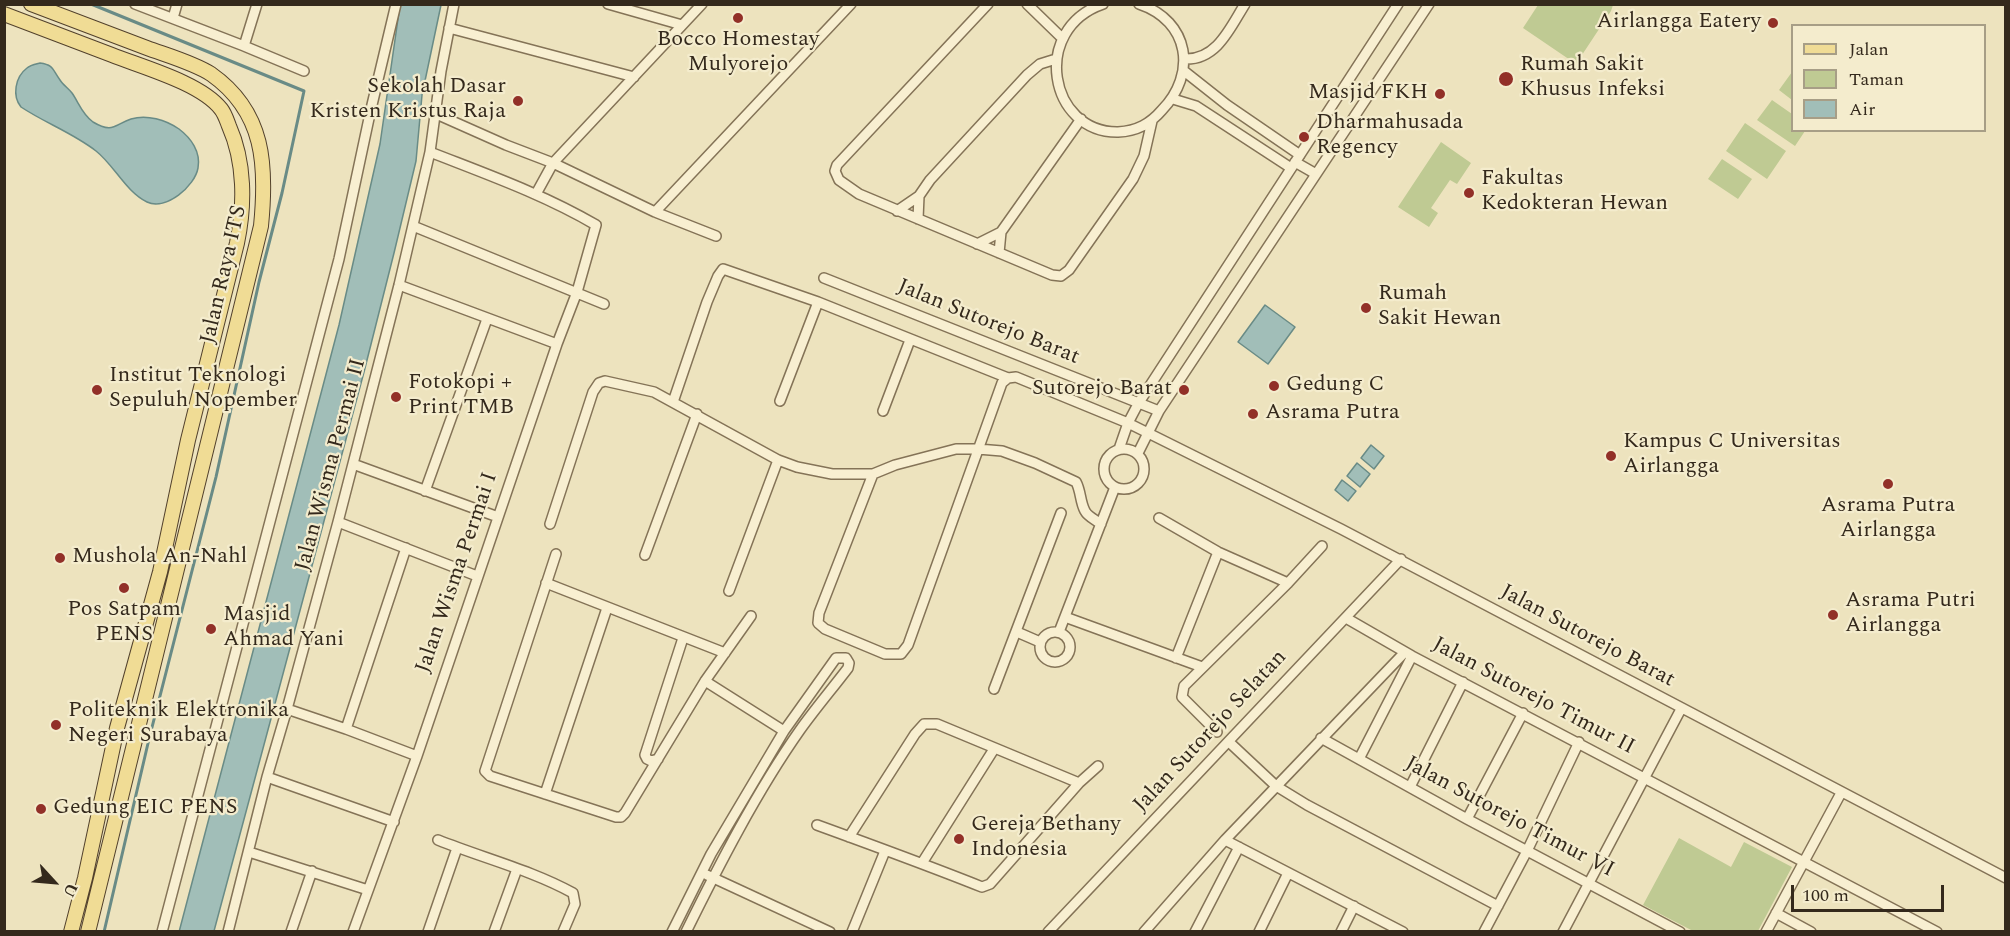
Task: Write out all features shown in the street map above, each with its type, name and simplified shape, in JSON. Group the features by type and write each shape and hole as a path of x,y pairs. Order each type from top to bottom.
{"main road":[{"name":"Jalan Raya ITS","path":"31,4 210,74 236,96 254,125 262,154 265,189 261,226 88,932"},
{"name":"Jalan Raya ITS","path":"4,14 201,91 222,110 233,135 240,159 243,193 241,226 190,432 160,572 117,728 71,932"},
{"path":"75,41 82,23"},
{"path":"96,49 103,31"},
{"path":"190,432 209,436"},
{"path":"186,452 205,454"},
{"path":"117,728 137,734"},
{"path":"113,747 133,752"}],"street":[{"path":"135,4 304,71"},
{"path":"173,18 177,4"},
{"path":"244,46 257,4"},
{"path":"162,932 339,259 396,4"},
{"name":"Jalan Wisma Permai II","path":"228,932 267,777 338,522 399,285 430,152 434,112 454,4"},
{"path":"608,4 633,8 682,25"},
{"path":"430,152 538,189 554,163 702,4"},
{"path":"655,212 851,4"},
{"path":"988,4 837,165 835,171 839,180 847,187 897,211 1052,275 1061,276 1069,270 1133,179 1144,156 1152,121"},
{"path":"1027,4 1062,38"},
{"path":"1103,4 1090,9 1074,21 1062,38 1056,59 1057,82 1066,102 1081,119 1097,128 1116,132 1134,130 1152,121 1173,99 1184,71 1185,59 1181,43 1173,28 1161,16 1139,4"},
{"path":"1185,59 1196,59 1212,52 1245,4"},
{"path":"1119,449 1128,423 1138,404 1398,4"},
{"path":"1138,453 1159,411 1429,4"},
{"path":"450,28 634,77"},
{"path":"897,211 919,196 930,180 1027,75 1040,64 1056,59"},
{"path":"1184,71 1295,162"},
{"path":"1173,99 1196,106 1316,174"},
{"path":"434,112 506,145 554,163 655,212 716,236"},
{"path":"977,244 1001,232 1081,119"},
{"name":"Jalan Wisma Permai I","path":"353,932 417,756 576,292 596,225 538,189"},
{"path":"918,219 919,196"},
{"path":"413,226 604,304"},
{"path":"999,253 1001,232"},
{"name":"Jalan Sutorejo Barat","path":"673,402 707,302 723,269 818,302 1008,378 1016,377 1128,423 1401,560 2006,878"},
{"name":"Jalan Sutorejo Barat","path":"824,278 1159,411"},
{"path":"399,285 557,344"},
{"path":"780,401 818,302"},
{"path":"425,491 487,319"},
{"path":"883,411 910,340"},
{"path":"873,474 819,613 818,623 825,629 885,654 901,654 908,645 1002,383 1008,378"},
{"path":"550,524 593,392 599,383 605,381 654,392 778,460 832,474 873,474 895,465 956,449 1002,451 1076,482 1084,510 1101,524"},
{"path":"645,555 697,414"},
{"path":"1125,448 1138,453 1144,464 1143,477 1134,487 1122,489 1115,487 1106,477 1104,464 1107,457 1119,449 1125,448"},
{"path":"729,591 778,460"},
{"path":"353,464 498,518"},
{"path":"1059,632 1115,487"},
{"path":"994,690 1062,513"},
{"path":"1159,518 1218,552 1288,583"},
{"path":"338,522 477,576"},
{"path":"1217,732 1182,697 1184,686 1322,546"},
{"path":"346,729 406,548"},
{"path":"1176,658 1218,552"},
{"path":"556,554 485,771 490,776 616,817 621,817 705,681 751,616"},
{"name":"Jalan Sutorejo Selatan","path":"1048,932 1401,560"},
{"path":"546,583 725,653"},
{"path":"545,794 607,608"},
{"path":"1065,617 1202,668"},
{"name":"Jalan Sutorejo Timur II","path":"1346,618 1409,654 1937,932"},
{"path":"1017,632 1041,642"},
{"path":"1050,632 1059,632 1067,638 1070,648 1066,657 1052,662 1043,656 1041,642 1050,632"},
{"path":"658,759 651,761 646,759 645,755 683,638"},
{"path":"1144,932 1225,840 1321,738 1409,654"},
{"path":"1359,759 1409,654"},
{"path":"672,932 702,872 784,731 836,658 846,658 849,663 848,668 799,731 756,800 712,878 686,932"},
{"path":"705,681 784,731"},
{"path":"1410,787 1464,682"},
{"path":"287,709 417,756"},
{"path":"1563,932 1681,709"},
{"path":"1467,819 1523,713"},
{"path":"849,837 915,734 924,724 937,724 1079,783"},
{"name":"Jalan Sutorejo Timur VI","path":"1321,738 1467,819 1589,882 1669,929 1680,932"},
{"path":"1229,742 1276,786 1307,805 1498,906"},
{"path":"1484,932 1579,742"},
{"path":"922,863 994,749"},
{"path":"817,825 982,887 987,886 1079,783 1098,766"},
{"path":"267,777 394,822"},
{"path":"1766,932 1841,793"},
{"path":"438,840 517,869 573,893 575,904 563,932"},
{"path":"1225,840 1403,932"},
{"path":"1195,932 1239,847"},
{"path":"428,932 457,848"},
{"path":"852,932 885,851"},
{"path":"249,852 368,890"},
{"path":"494,932 517,869"},
{"path":"291,932 312,871"},
{"path":"702,872 830,932"},
{"path":"1259,932 1288,873"},
{"path":"1341,932 1354,906"},
{"path":"1776,914 1811,932"}],"green space":[{"path":"1613,4 1611,11 1576,64 1523,28 1538,5"},
{"path":"1791,73 1791,99 1779,90"},
{"path":"1772,100 1791,113 1791,132 1804,132 1795,146 1757,120"},
{"path":"1745,123 1786,151 1767,179 1726,151"},
{"path":"1441,142 1471,163 1457,184 1450,180 1431,208 1438,213 1429,227 1398,207"},
{"path":"1722,159 1752,179 1738,199 1708,179"},
{"path":"1679,838 1731,867 1744,842 1792,867 1758,931 1693,931 1643,905"}],"water":[{"path":"400,5 441,5 422,95 416,161 364,372 214,931 179,932 339,325 380,144"},
{"path":"40,63 52,68 72,93 86,116 100,126 110,128 131,119 143,117 168,123 179,129 191,141 199,162 196,175 186,189 163,203 147,202 126,185 109,163 96,151 21,107 16,98 17,81 28,67"},
{"path":"1265,305 1295,327 1268,364 1238,342"},
{"path":"1371,445 1384,456 1374,469 1361,458"},
{"path":"1357,463 1370,474 1360,487 1347,476"},
{"path":"1342,480 1356,491 1348,501 1335,490"}],"waterway":[{"path":"91,4 304,91 216,477 149,739 104,932"}],"place":[{"name":"Bocco Homestay Mulyorejo","path":"738,18"},
{"name":"Airlangga Eatery","path":"1773,23"},
{"name":"Rumah Sakit Khusus Infeksi","path":"1506,79"},
{"name":"Masjid FKH","path":"1440,94"},
{"name":"Sekolah Dasar Kristen Kristus Raja","path":"518,101"},
{"name":"Dharmahusada Regency","path":"1304,137"},
{"name":"Fakultas Kedokteran Hewan","path":"1469,193"},
{"name":"Rumah Sakit Hewan","path":"1366,308"},
{"name":"Gedung C","path":"1274,386"},
{"name":"Institut Teknologi Sepuluh Nopember","path":"97,390"},
{"name":"Sutorejo Barat","path":"1184,390"},
{"name":"Fotokopi + Print TMB","path":"396,397"},
{"name":"Asrama Putra","path":"1253,414"},
{"name":"Kampus C Universitas Airlangga","path":"1611,456"},
{"name":"Asrama Putra Airlangga","path":"1888,484"},
{"name":"Mushola An-Nahl","path":"60,558"},
{"name":"Pos Satpam PENS","path":"124,588"},
{"name":"Asrama Putri Airlangga","path":"1833,615"},
{"name":"Masjid Ahmad Yani","path":"211,629"},
{"name":"Politeknik Elektronika Negeri Surabaya","path":"56,725"},
{"name":"Gedung EIC PENS","path":"41,809"},
{"name":"Gereja Bethany Indonesia","path":"959,839"}]}
